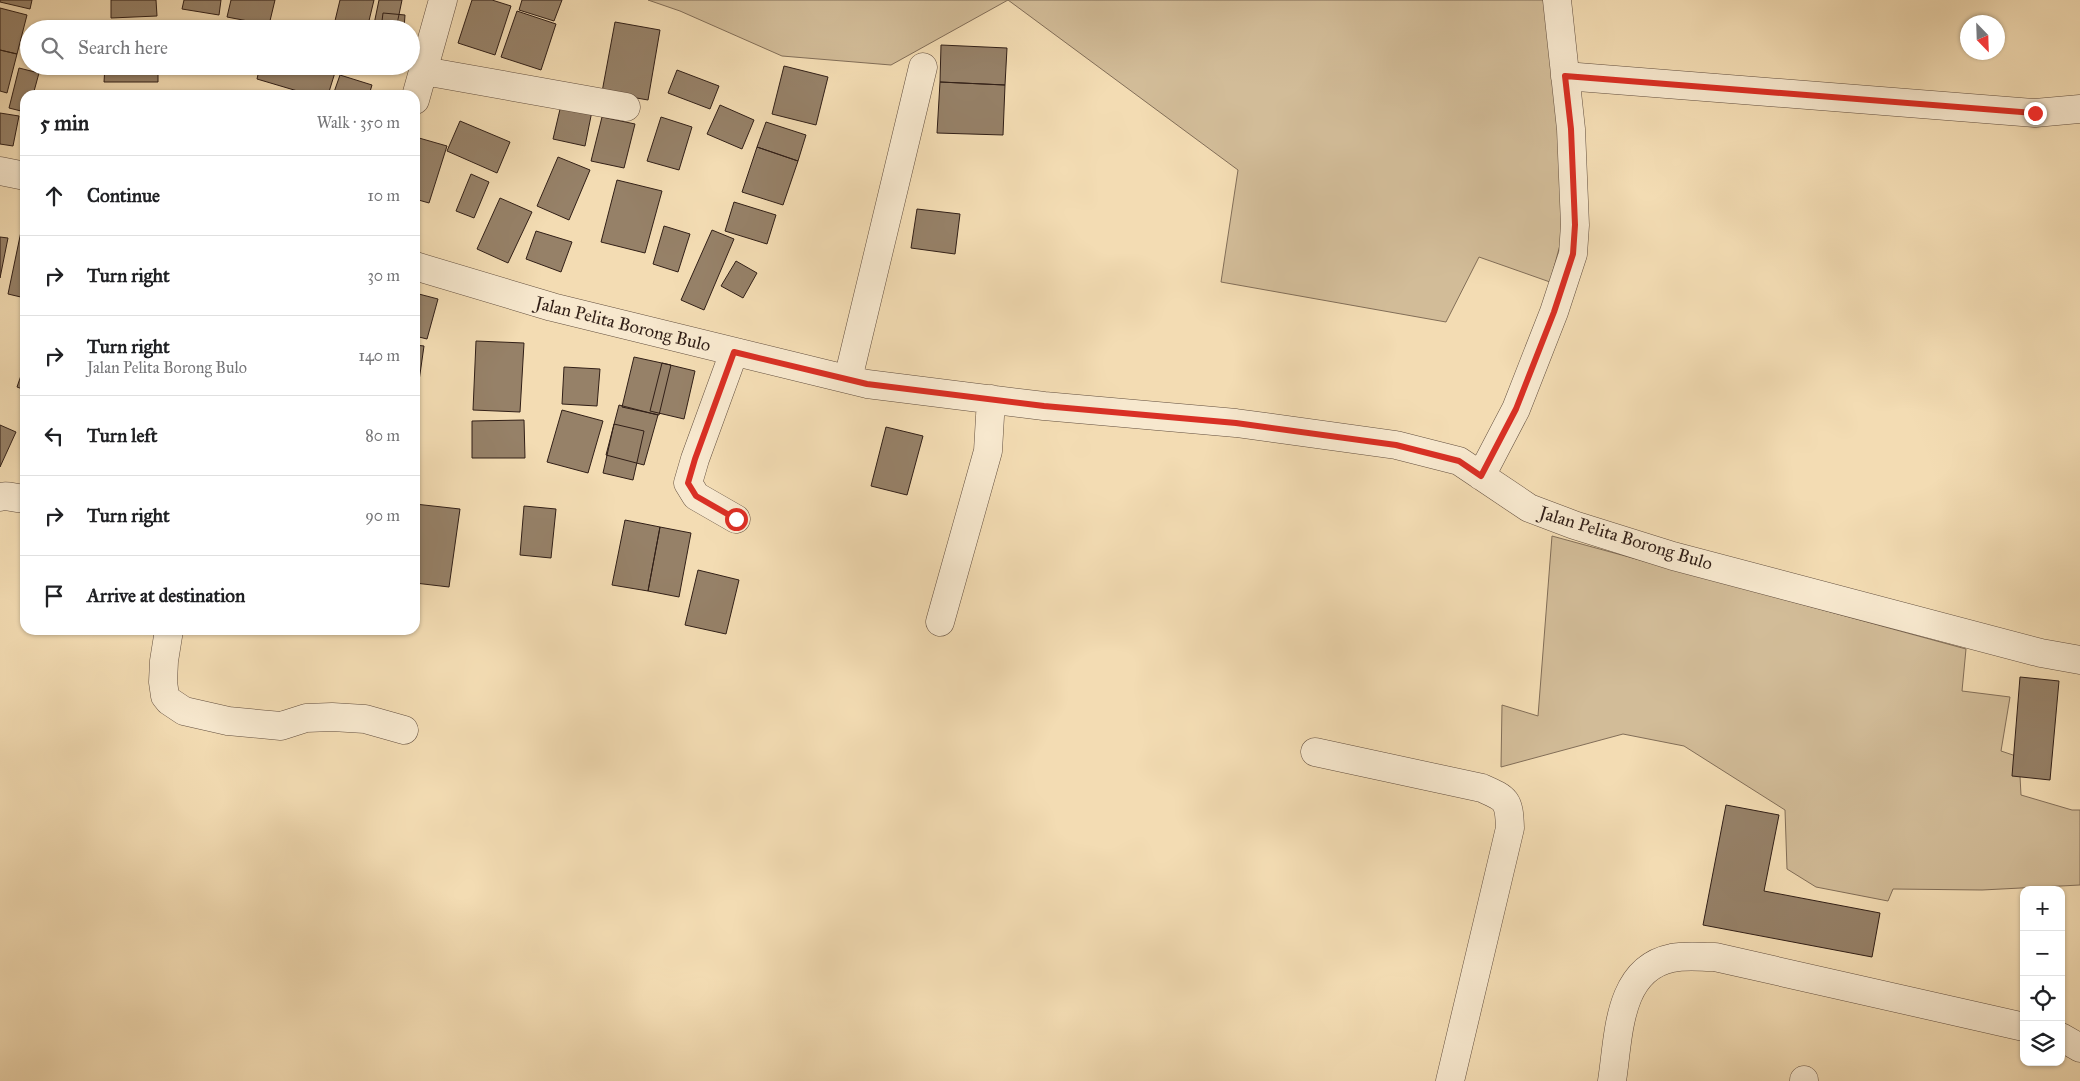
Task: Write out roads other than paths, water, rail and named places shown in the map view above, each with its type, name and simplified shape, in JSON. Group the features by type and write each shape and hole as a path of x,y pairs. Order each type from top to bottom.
{"street":[{"path":"418,90 443,0"},
{"path":"1481,476 1516,409 1554,312 1573,254 1575,225 1571,129 1557,0"},
{"path":"848,379 923,67"},
{"path":"424,71 626,107"},
{"path":"1565,76 2035,113 2080,109"},
{"path":"0,170 20,175"},
{"name":"Jalan Pelita Borong Bulo","path":"420,267 552,307 867,384 991,399 1236,423 1396,445 1459,461 1528,508 1574,525 1655,550 2041,653 2080,660"},
{"path":"734,352 688,483 696,496 736,519"},
{"path":"940,622 988,451 991,399"},
{"path":"0,498 5,496 20,499"},
{"path":"168,635 163,668 165,696 184,711 228,721 281,726 306,718 365,719 404,730"},
{"path":"1315,752 1482,788 1502,796 1509,810 1510,828 1450,1081"},
{"path":"1612,1081 1627,996 1639,976 1648,968 1672,958 1714,957 2020,1026"},
{"path":"2065,1039 2080,1048"}]}
